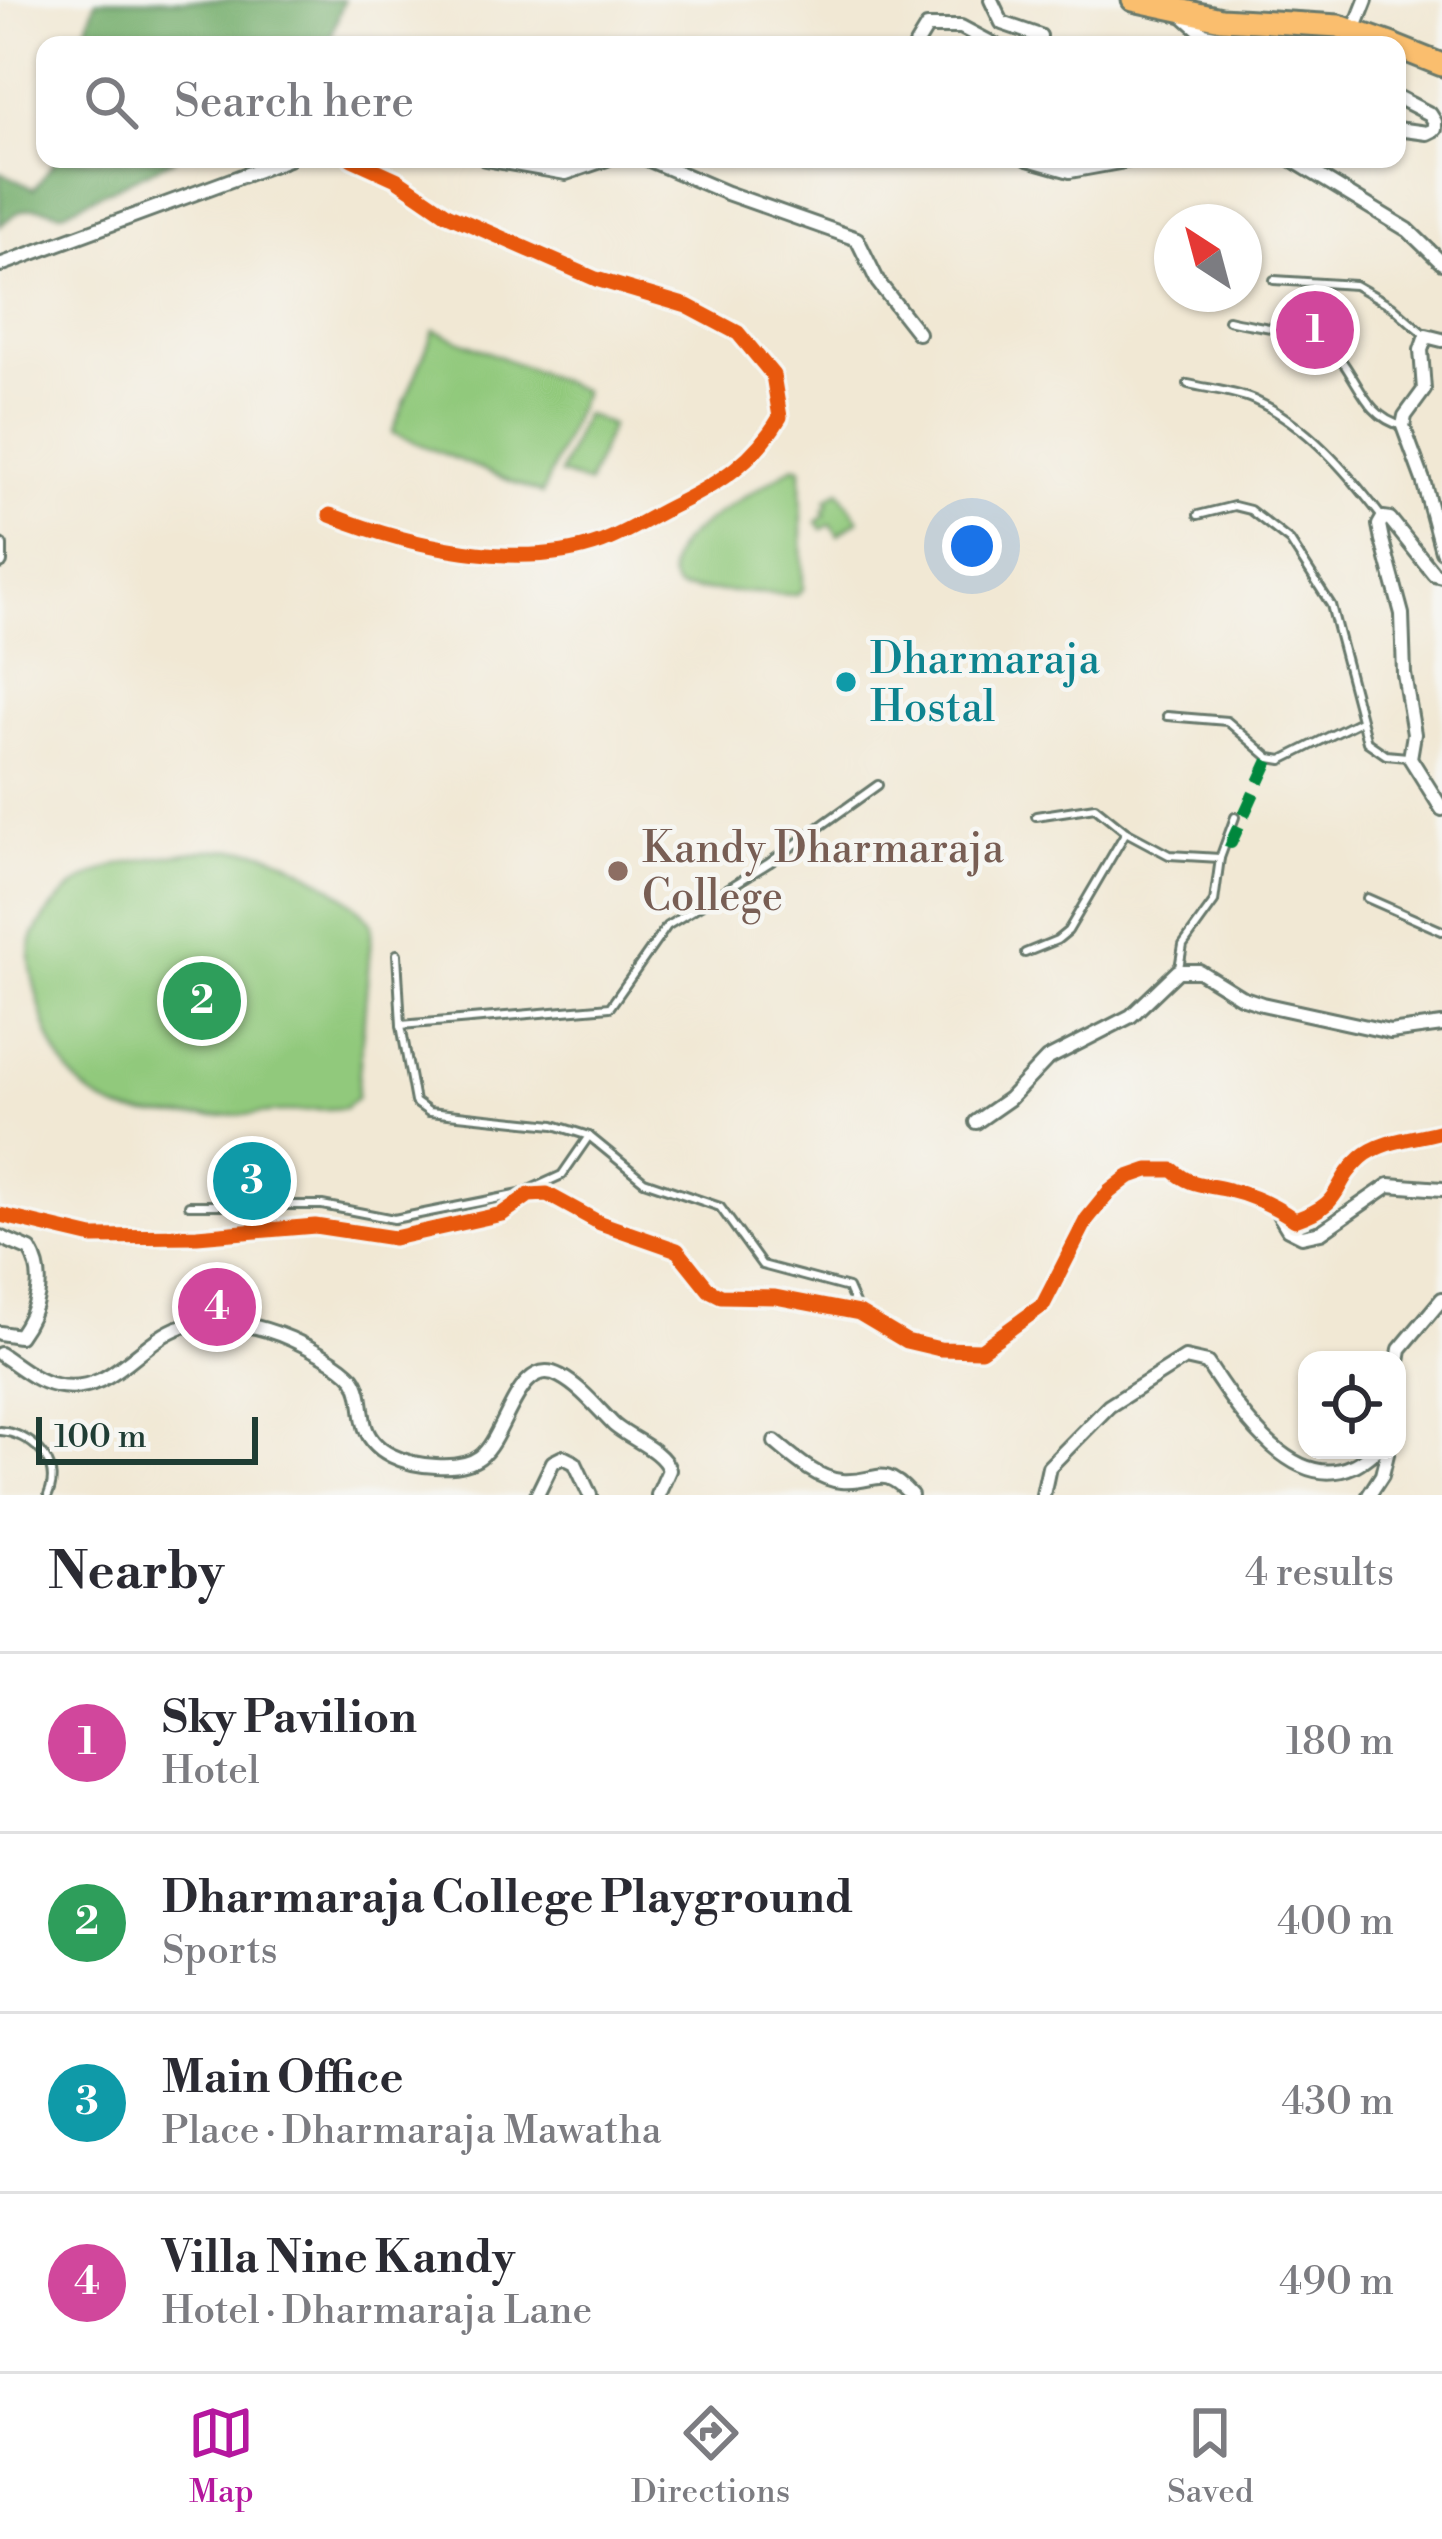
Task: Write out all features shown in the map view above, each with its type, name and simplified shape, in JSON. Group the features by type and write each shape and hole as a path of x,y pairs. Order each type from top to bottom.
{"highway":[{"path":"1133,0 1221,19 1308,22 1355,28 1373,36"},
{"path":"1406,50 1442,65"}],"street":[{"path":"991,0 1002,23 1040,36"},
{"path":"1355,28 1366,0"},
{"path":"1177,11 1204,34 1215,36"},
{"path":"922,36 927,27 961,27 978,36"},
{"path":"1406,102 1436,122 1435,129 1427,133 1406,130"},
{"path":"0,265 264,168"},
{"path":"330,515 376,533 468,553 541,553 600,543 721,482 764,446 781,417 773,375 738,333 687,306 596,279 447,214 372,168"},
{"path":"537,168 566,173 581,168"},
{"path":"668,168 857,239 878,282 918,333"},
{"path":"1306,168 1408,230 1442,263"},
{"path":"1442,340 1426,336 1421,350 1424,390 1403,426 1442,551"},
{"path":"1442,576 1434,574 1390,519 1383,518 1379,525 1402,614 1404,674 1414,734 1410,758 1442,809"},
{"path":"0,546 0,562"},
{"path":"976,1122 1010,1100 1047,1059 1131,1016 1178,971 1199,971 1262,1004 1390,1032 1442,1025"},
{"path":"0,1215 93,1237 197,1236 315,1226 394,1238 502,1214 529,1195 548,1194 600,1223 677,1250 709,1290 721,1296 776,1298 859,1313 906,1341 940,1349 981,1350 1042,1304 1087,1219 1128,1177 1148,1170 1173,1170 1189,1184 1274,1204 1295,1220 1325,1210 1362,1157 1390,1143 1442,1131"},
{"path":"1274,1204 1288,1229 1302,1237 1321,1232 1389,1185 1442,1189"},
{"path":"0,1237 30,1250 41,1277 25,1329 19,1336 0,1333"},
{"path":"1400,1351 1442,1299"},
{"path":"0,1354 41,1381 78,1387 110,1378 184,1325 211,1322 250,1327 290,1339 353,1379 368,1436 393,1456 414,1463 459,1466 484,1455 520,1390 532,1375 549,1371 564,1377 619,1430 665,1461 669,1470 658,1495"},
{"path":"1043,1495 1048,1467 1109,1406 1185,1358 1207,1363 1250,1424 1279,1454 1318,1470 1350,1468 1364,1459"},
{"path":"775,1442 800,1463 840,1482 884,1474 896,1478 911,1495"},
{"path":"537,1495 553,1462 563,1457 575,1463 590,1495"},
{"path":"1369,1495 1386,1459"}],"lane":[{"path":"1274,280 1354,285 1393,306 1426,336"},
{"path":"1228,320 1324,342 1343,362 1369,405 1385,422 1403,426"},
{"path":"1188,384 1250,398 1282,415 1351,477 1383,518"},
{"path":"1198,515 1234,506 1250,510 1290,541 1331,604 1367,742 1386,755 1410,758"},
{"path":"1167,716 1227,721 1270,758 1282,760 1360,721"},
{"path":"401,1025 610,1007 667,926 769,863 878,785"},
{"path":"1036,816 1095,807 1126,832 1169,855 1220,858"},
{"path":"1178,971 1183,945 1214,902 1220,858 1235,817"},
{"path":"1025,952 1058,940 1068,931 1126,832"},
{"path":"1367,898 1442,931"},
{"path":"397,955 401,1025 415,1102 429,1112 554,1125 589,1136 644,1181 720,1207 762,1264 848,1288 859,1313"},
{"path":"189,1205 322,1205 394,1220 520,1194 562,1175 589,1136"},
{"path":"0,1431 20,1432 46,1455 52,1485 48,1495"}],"green space":[{"path":"96,0 344,0 331,36 84,36"},
{"path":"50,168 156,168 61,213 28,209 0,226 0,172 34,189"},
{"path":"434,330 584,391 542,494 392,433"},
{"path":"584,414 611,425 588,484 560,474"},
{"path":"794,466 801,468 803,589 796,595 679,589 671,572 680,545"},
{"path":"839,491 859,520 838,535 831,524 822,529 817,522 826,515 826,500"},
{"path":"209,850 258,851 286,861 338,892 372,925 357,1098 345,1108 194,1117 137,1114 117,1109 85,1090 54,1047 30,954 34,935 50,911 78,883 113,867"}],"marked path":[{"path":"1226,841 1231,843 1270,758"}],"cycle path":[{"path":"330,515 394,537 465,551 501,555 570,551 621,534 722,478 760,446 780,417 773,375 738,333 687,306 596,279 447,214 372,168"},
{"path":"0,1215 93,1237 197,1236 315,1226 394,1238 502,1214 529,1195 547,1194 600,1223 677,1250 709,1290 721,1296 775,1297 859,1313 906,1341 940,1349 981,1350 1043,1305 1087,1219 1128,1177 1148,1170 1173,1170 1191,1182 1253,1197 1295,1220 1323,1207 1369,1152 1442,1131"}],"place":[{"name":"Sky Pavilion","path":"1315,330"},
{"name":"Dharmaraja Hostal","path":"846,682"},
{"name":"Kandy Dharmaraja College","path":"618,871"},
{"name":"Dharmaraja College Playground","path":"202,1001"},
{"name":"Main Office","path":"252,1181"},
{"name":"Villa Nine Kandy","path":"217,1307"}]}
